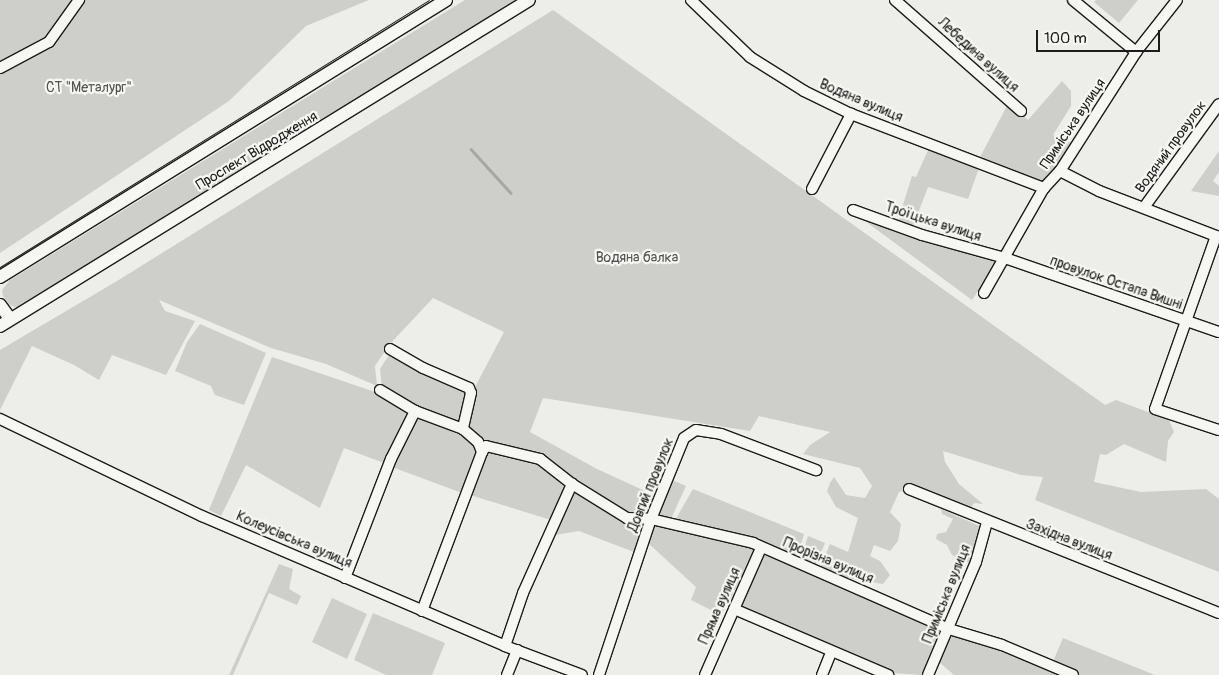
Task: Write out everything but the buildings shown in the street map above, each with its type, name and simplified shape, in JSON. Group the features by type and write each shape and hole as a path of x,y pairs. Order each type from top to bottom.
{"main road":[{"name":"Проспект Відродження","path":"0,277 446,0"},
{"name":"Проспект Відродження","path":"5,322 528,0"},
{"path":"0,305 5,322"}],"street":[{"path":"0,68 49,42 79,0"},
{"name":"Водяна вулиця","path":"691,0 750,57 804,91 851,114 1044,188"},
{"name":"Лебедина вулиця","path":"895,0 1021,111"},
{"path":"1073,0 1136,52"},
{"name":"Приміська вулиця","path":"984,293 1044,188 1060,171 1136,52 1177,0"},
{"name":"Водяний провулок","path":"1145,206 1219,104"},
{"path":"812,189 851,114"},
{"path":"1060,171 1098,191 1145,206 1218,237 1184,320 1156,409 1219,430"},
{"name":"Троїцька вулиця","path":"853,210 957,247 1005,258"},
{"name":"провулок Остапа Вишні","path":"1005,258 1219,332"},
{"path":"390,349 406,359 469,388 471,393 464,429"},
{"path":"380,390 415,411 464,429 478,442 482,452 422,611"},
{"path":"345,578 391,458 415,411"},
{"name":"Колеусівська вулиця","path":"0,419 190,510 505,646 582,675"},
{"name":"Довгий провулок","path":"599,675 651,519 684,438 696,430 721,434 816,470"},
{"name":"Прорізна вулиця","path":"482,452 486,446 540,459 572,484 627,518 651,519 753,543 949,628 1002,645 1073,675"},
{"path":"505,646 523,593 572,484"},
{"name":"Західна вулиця","path":"909,489 987,522 1219,613"},
{"name":"Приміська вулиця","path":"928,675 976,562 987,522"},
{"name":"Пряма вулиця","path":"705,675 761,548"},
{"path":"734,609 832,653 888,675"},
{"path":"507,675 517,650"},
{"path":"822,675 832,653"}],"green space":[{"name":"СТ \"Металург\"","path":"0,0 369,0 306,26 229,101 0,253"},
{"path":"465,0 522,0 20,309 10,305 3,296 2,290 10,280"},
{"path":"1096,0 1138,0 1119,23 1094,2"},
{"name":"Водяна балка","path":"553,10 1105,405 1116,400 1169,420 1174,432 1168,441 1166,462 1124,444 1106,455 1100,454 1094,482 1141,492 1206,489 1219,499 1219,572 1035,500 1043,477 1021,475 943,451 945,462 959,484 983,504 974,503 967,513 909,489 899,492 890,512 901,524 898,541 890,551 874,545 870,556 880,561 890,575 883,584 835,576 819,570 830,544 848,552 858,518 836,507 827,491 830,483 834,477 846,495 865,498 872,486 860,468 803,454 810,445 830,432 759,416 750,431 543,398 530,432 597,469 658,497 649,517 627,515 579,485 541,455 484,443 467,428 475,387 504,332 433,298 389,345 375,366 377,386 326,364 271,348 159,300 165,311 195,321 166,375 112,355 99,380 74,365 32,346 0,410 0,350 117,281"},
{"path":"1062,81 1071,91 1071,106 1053,135 1074,144 1059,169 1042,186 978,161 1008,104 1028,120"},
{"path":"929,148 979,168 968,199 928,187 912,229 897,224 912,176 916,177"},
{"path":"1219,151 1219,172 1213,181 1219,186 1219,196 1191,191"},
{"path":"861,218 931,244 999,260 972,300"},
{"path":"200,324 266,353 244,405 215,395 211,386 175,371 187,342"},
{"path":"390,353 468,392 461,426 421,410 382,388 380,369"},
{"path":"272,357 378,393 410,413 384,463 344,448 320,508 246,465 221,516 209,510"},
{"path":"417,415 474,442 478,453 462,493 392,467"},
{"path":"487,450 539,462 567,485 551,520 470,495"},
{"path":"672,480 686,486 670,521 656,515"},
{"path":"574,487 642,521 634,552 579,531 555,535"},
{"path":"693,489 804,534 796,561 674,522"},
{"path":"941,509 984,528 972,564 952,555 947,545 936,539 937,534 946,532 953,519 942,514"},
{"path":"653,523 758,549 721,615 691,600 696,587 648,543"},
{"path":"808,536 825,543 814,568 800,562"},
{"path":"765,555 944,629 923,675 892,673 740,608"},
{"path":"279,564 293,569 289,589 301,596 297,605 269,593 233,675 229,675"},
{"path":"332,598 367,614 347,659 312,642"},
{"path":"373,613 445,643 432,675 386,675 354,660"},
{"path":"948,632 1002,650 1058,675 954,675 938,661"},
{"path":"1063,638 1155,675 1079,675 1052,664"}],"waterway":[{"path":"471,149 511,193"}],"tram line":[{"path":"0,267 429,0"}]}
